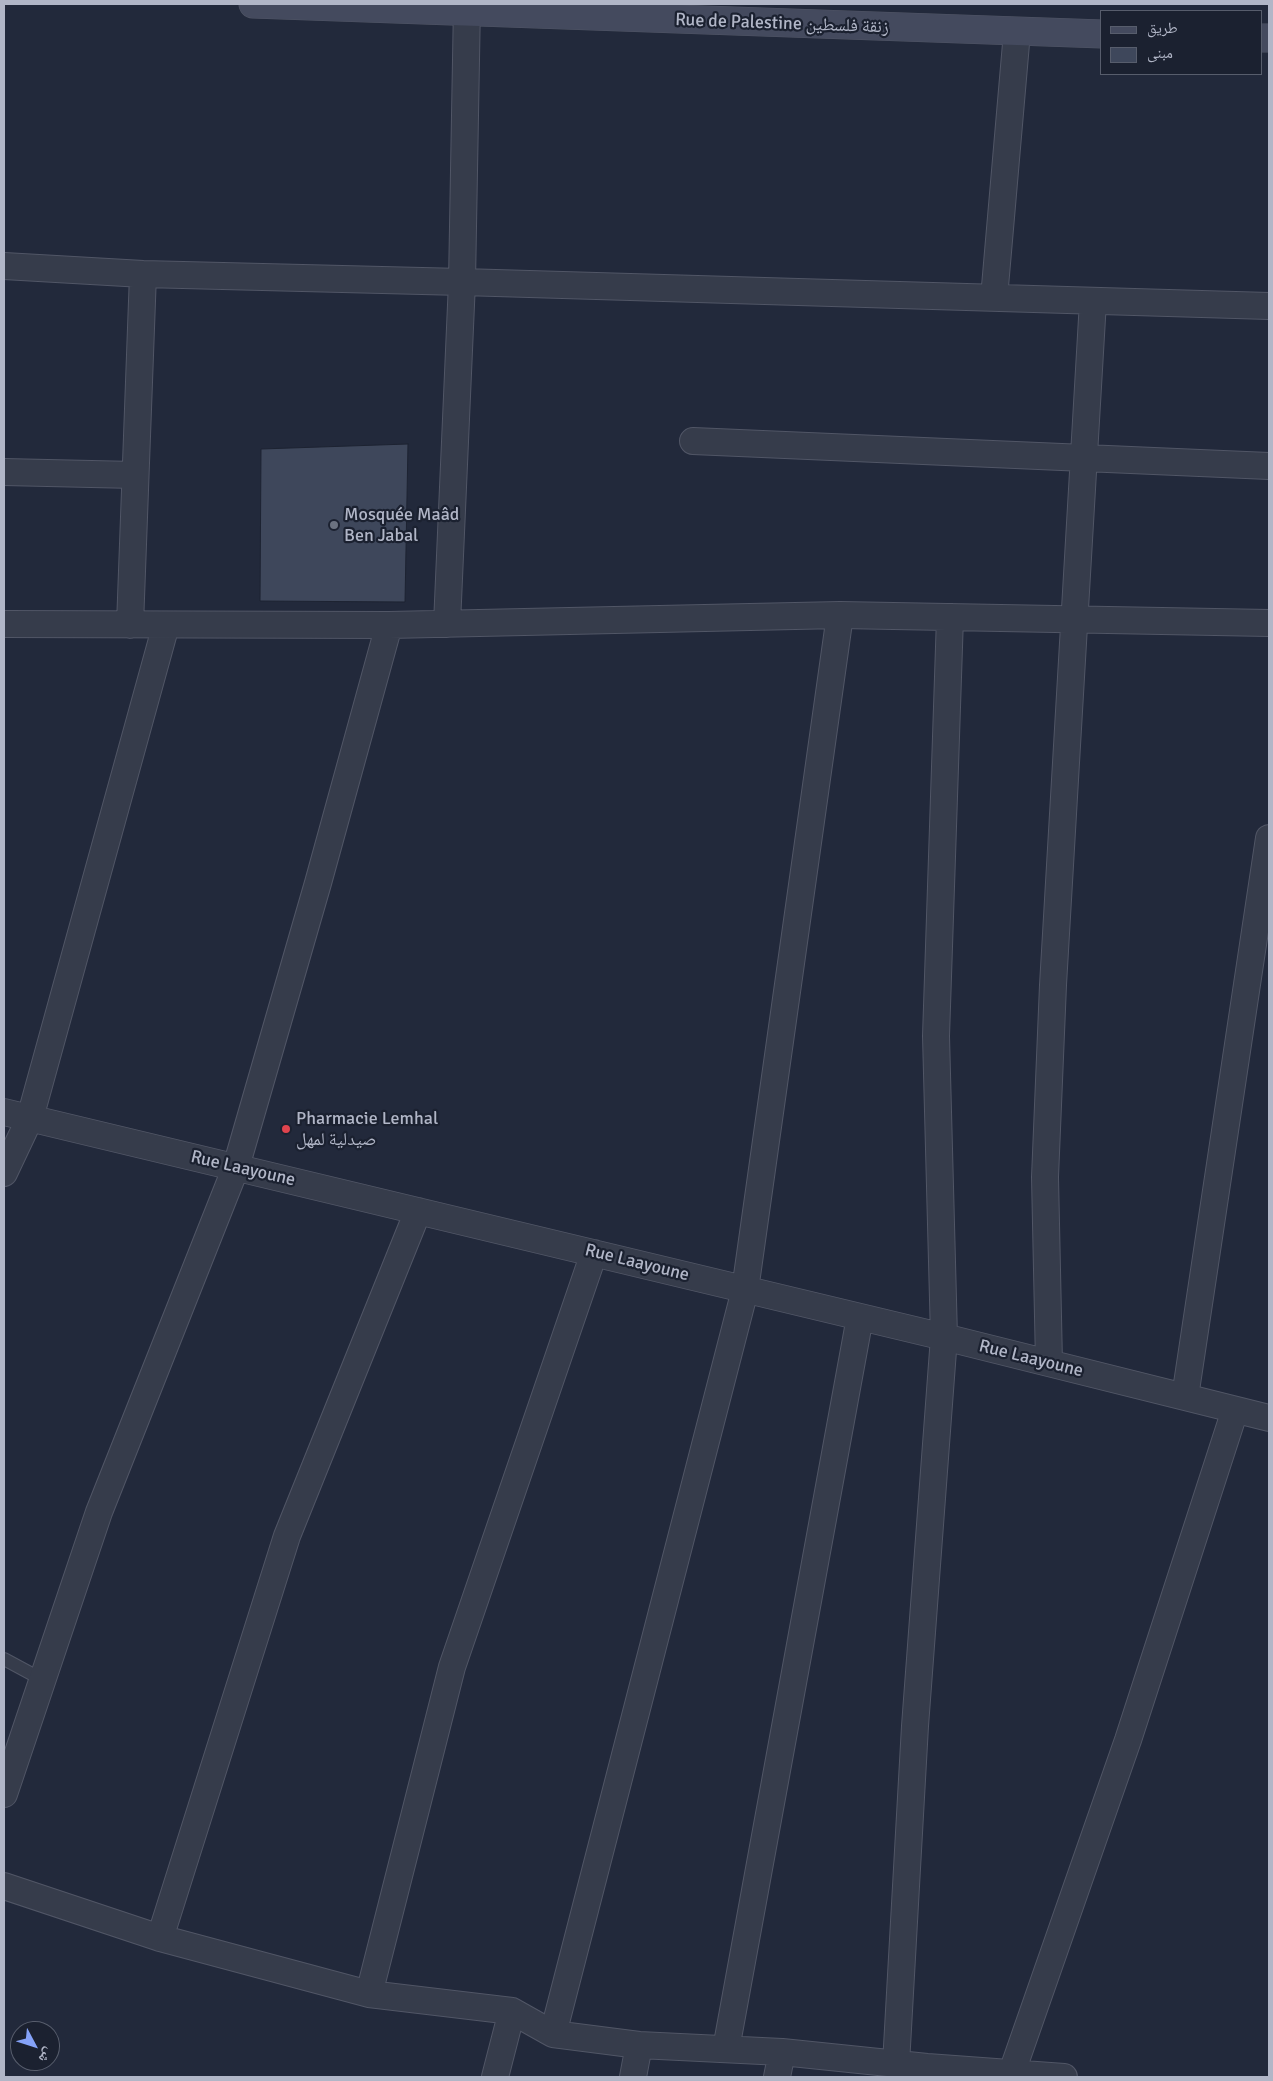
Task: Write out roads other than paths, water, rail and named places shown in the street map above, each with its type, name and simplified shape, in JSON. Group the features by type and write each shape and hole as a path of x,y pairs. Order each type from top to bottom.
{"main road":[{"name":"Rue de Palestine زنقة فلسطين","path":"253,4 467,8 1100,34"}],"street":[{"path":"447,624 462,282 467,8"},
{"path":"994,298 1017,32"},
{"path":"4,266 143,274 1269,306"},
{"path":"130,625 143,274"},
{"path":"1049,1363 1045,1177 1054,975 1093,301"},
{"path":"692,441 1269,466"},
{"path":"4,472 136,474"},
{"path":"553,2034 745,1290 840,615"},
{"path":"4,624 389,625 840,615 1269,623"},
{"path":"896,2064 915,1726 944,1337 936,1036 950,617"},
{"path":"4,1173 30,1118 166,625"},
{"path":"4,1794 99,1512 236,1167 389,625"},
{"path":"1185,1397 1269,838"},
{"name":"Rue Laayoune","path":"4,1112 944,1337 1269,1418"},
{"path":"160,1938 287,1536 418,1211"},
{"path":"369,1994 452,1667 594,1253"},
{"path":"726,2049 860,1317"},
{"path":"1012,2072 1128,1740 1235,1410"},
{"path":"4,1886 160,1938 369,1994 512,2011 553,2034 639,2045 726,2049 780,2065 896,2064 926,2072 1012,2072 1057,2077"},
{"path":"495,2077 512,2011"},
{"path":"633,2077 639,2045"}],"lane":[{"path":"4,1659 43,1680"}],"place":[{"name":"Mosquée Maâd Ben Jabal","path":"334,525"},
{"name":"Pharmacie Lemhal صيدلية لمهل","path":"286,1129"}]}
